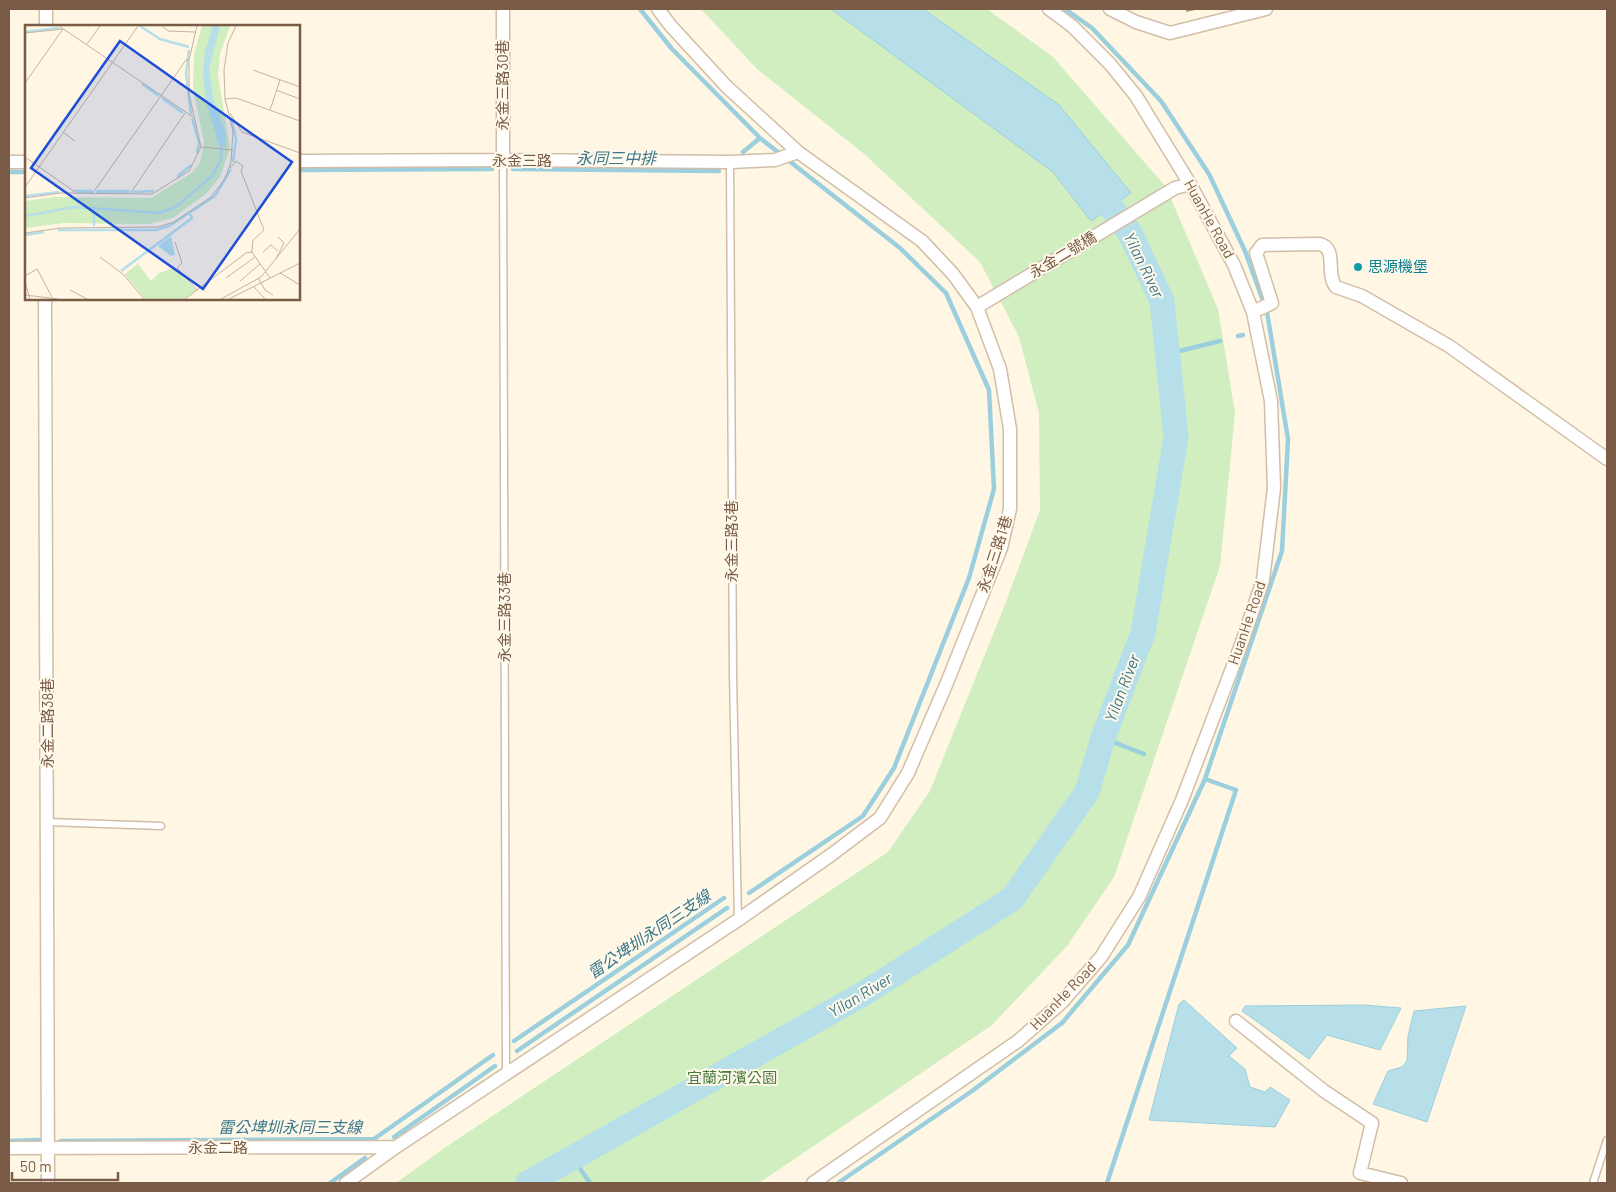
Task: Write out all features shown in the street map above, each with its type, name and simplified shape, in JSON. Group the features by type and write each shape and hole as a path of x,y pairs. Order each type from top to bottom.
{"street":[{"path":"46,9 46,25"},
{"name":"永金三路30巷","path":"503,9 503,160"},
{"name":"永金三路1巷","path":"346,1183 396,1147 738,920 880,818 908,773 946,685 1001,548 1010,508 1010,429 1000,369 977,307 953,274 922,241 798,152 726,86 670,25 658,9"},
{"name":"HuanHe Road","path":"813,1183 1018,1042 1062,1002 1101,957 1139,898 1182,800 1241,645 1263,580 1274,488 1271,401 1253,312 1234,264 1190,184 1136,96 1110,64 1072,26 1049,9"},
{"path":"1110,9 1136,22 1170,33 1266,9"},
{"name":"永金三路","path":"300,161 730,162 775,160 798,152"},
{"path":"9,162 25,162"},
{"name":"永金二號橋","path":"977,307 1175,188 1190,184"},
{"path":"1253,312 1272,304 1256,253 1262,245 1325,245 1329,251 1330,276 1336,287 1362,296 1449,346 1607,459"},
{"name":"永金二路38巷","path":"45,300 48,1183"},
{"path":"1236,1021 1324,1091 1372,1123 1360,1173 1401,1183"},
{"name":"永金二路","path":"9,1148 396,1147"}],"lane":[{"name":"永金三路33巷","path":"503,160 506,1074"},
{"name":"永金三路3巷","path":"730,162 733,665 738,920"},
{"path":"48,822 161,826"},
{"path":"1593,1183 1607,1140"}],"green space":[{"name":"宜蘭河濱公園","path":"701,9 987,9 1053,57 1166,187 1218,309 1235,413 1220,566 1114,877 1067,946 992,1025 759,1183 396,1183 446,1147 888,852 930,791 1006,602 1040,510 1039,413 1019,337 980,262 863,153 757,69"}],"water":[{"path":"831,9 923,9 1059,105 1131,193 1091,221 1053,172"},
{"path":"1184,1000 1237,1048 1229,1056 1245,1069 1250,1087 1265,1092 1270,1087 1290,1100 1275,1127 1149,1120 1179,1004"},
{"path":"1364,1005 1401,1008 1380,1050 1327,1035 1309,1059 1242,1011 1245,1006"},
{"path":"1466,1006 1427,1122 1373,1104 1388,1071 1402,1067 1407,1061 1408,1036 1414,1011"}],"waterway":[{"path":"640,9 672,49 760,138 900,248 946,293 989,390 994,489 969,578 894,768 863,816 749,893"},
{"path":"1065,9 1092,28 1161,101 1209,174 1245,251 1262,298"},
{"name":"永同三中排","path":"743,152 760,138"},
{"name":"永同三中排","path":"300,170 492,169"},
{"name":"永同三中排","path":"513,169 719,171"},
{"name":"永同三中排","path":"9,172 25,172"},
{"name":"Yilan River","path":"528,1183 863,994 1012,899 1087,792 1103,738 1143,633 1176,437 1162,301 1130,233 1091,180"},
{"path":"838,1183 972,1091 1062,1023 1128,945 1205,779 1282,551 1288,439 1267,312"},
{"path":"1238,336 1243,335"},
{"path":"1167,354 1220,341"},
{"path":"1103,738 1144,754"},
{"path":"1107,1183 1236,790 1205,779"},
{"name":"雷公埤圳永同三支線","path":"514,1041 724,898"},
{"path":"517,1051 727,908"},
{"name":"雷公埤圳永同三支線","path":"61,1141 374,1139 493,1055"},
{"path":"394,1137 495,1066"},
{"name":"雷公埤圳永同三支線","path":"9,1141 39,1140"},
{"path":"572,1157 590,1183"},
{"path":"330,1183 365,1158"}],"place":[{"name":"思源機堡","path":"1358,267"}]}
